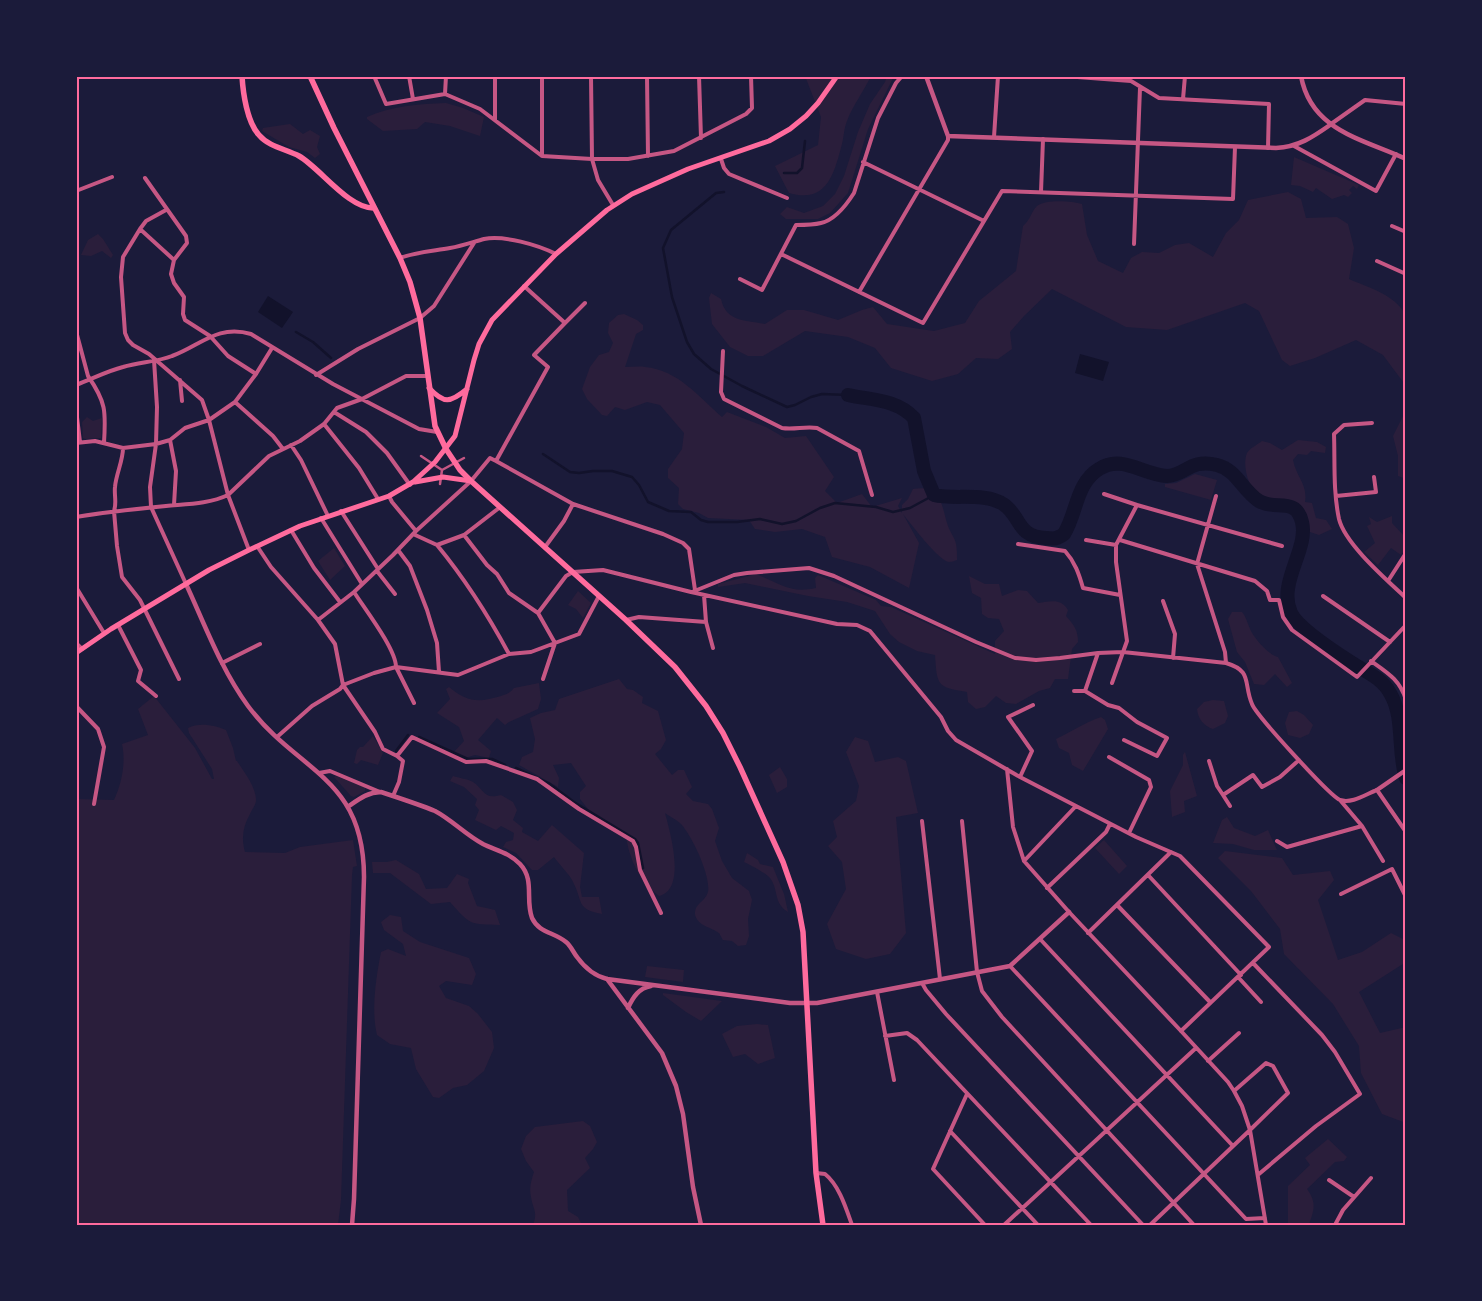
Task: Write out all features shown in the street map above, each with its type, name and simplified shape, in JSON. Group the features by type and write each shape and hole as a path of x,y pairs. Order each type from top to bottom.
{"main road":[{"path":"242,76 247,108 255,130 260,136 283,150 300,156 360,206 374,208"},
{"path":"310,76 410,282 420,318 433,418 437,432 446,449 460,470 471,481 626,620 675,667 690,685 723,733 783,862 798,905 804,945 816,1173 822,1225"},
{"path":"76,653 104,633 144,609 249,550 290,530 321,518 389,496 412,483 446,449 456,432 474,360 485,331 500,310 556,254 613,205 646,186 769,141 790,130 806,116 837,76"},
{"path":"429,388 440,398 449,400 458,397 467,389"},
{"path":"412,483 443,477 471,481"}],"street":[{"path":"374,76 386,104 445,94 480,109 542,156 592,159 628,159 674,151 701,138 746,114 752,108 751,76"},
{"path":"409,76 413,100"},
{"path":"445,94 446,76"},
{"path":"495,76 495,120"},
{"path":"542,76 542,156"},
{"path":"591,76 592,159 598,180 613,205"},
{"path":"647,76 648,156"},
{"path":"699,76 701,138"},
{"path":"740,279 762,290 796,225 821,223 831,218 854,193 878,118 896,83 902,76"},
{"path":"860,292 948,140 926,76"},
{"path":"994,137 998,76"},
{"path":"1064,76 1131,81 1158,98 1269,104 1268,148"},
{"path":"1183,99 1185,76"},
{"path":"1302,76 1303,85 1310,101 1320,116 1330,125 1406,159"},
{"path":"1134,244 1140,88"},
{"path":"948,136 1268,148 1294,146 1305,141 1365,100 1406,104"},
{"path":"1041,192 1043,140"},
{"path":"1294,146 1376,191 1396,154"},
{"path":"781,254 923,323 1002,191 1233,199 1235,147"},
{"path":"720,159 724,168 730,174 787,198"},
{"path":"864,162 984,221"},
{"path":"76,191 112,177"},
{"path":"145,178 188,240 174,260 171,274 184,297 184,318 187,323 210,336 228,356 256,374"},
{"path":"166,210 146,221 123,256 121,277 126,334 128,340 148,354 202,400 228,495 249,550"},
{"path":"1392,226 1406,232"},
{"path":"140,229 174,260"},
{"path":"400,258 421,252 474,243 484,239 505,238 556,254"},
{"path":"316,376 358,349 420,318 434,306 474,243"},
{"path":"1377,261 1406,274"},
{"path":"524,286 565,323"},
{"path":"496,461 548,367 534,355 585,302"},
{"path":"76,331 88,376 103,400 106,414 104,442"},
{"path":"76,385 122,367 171,357 210,336 227,333 246,333 316,376 419,429 437,432"},
{"path":"76,409 78,442 104,442 123,448 156,444 170,440 185,428 209,420 235,402 272,348"},
{"path":"723,351 721,392 724,399 782,428 817,428 859,450 872,495"},
{"path":"154,360 157,408 156,444 150,487 151,508 222,663 249,708 277,737 319,773 340,795 348,806 363,848 364,871 352,1225"},
{"path":"76,517 202,502 228,495 269,456 300,441 324,424 337,408 362,399 406,376 428,376"},
{"path":"180,380 182,401"},
{"path":"235,402 273,436 283,449"},
{"path":"334,412 366,432 387,453 412,483"},
{"path":"1372,423 1344,424 1334,434 1336,496 1340,520 1346,533 1359,551 1406,598"},
{"path":"324,424 359,468 378,500"},
{"path":"170,440 176,471 174,505"},
{"path":"291,445 301,460 328,516"},
{"path":"123,448 123,457 115,486 116,507 114,511 122,577 140,600 179,679"},
{"path":"421,456 442,470"},
{"path":"442,470 464,458"},
{"path":"318,620 354,592 378,570 415,532 471,481 490,458 573,504 663,534 683,543 689,549 693,591"},
{"path":"440,484 442,470"},
{"path":"1336,496 1376,492 1374,477"},
{"path":"1104,494 1282,546"},
{"path":"389,496 415,532 437,545 459,572 509,654"},
{"path":"1216,496 1197,564 1225,652 1226,663"},
{"path":"545,547 564,521 573,504"},
{"path":"1112,683 1127,641 1116,562 1116,545 1137,505"},
{"path":"437,545 464,535 499,508"},
{"path":"341,511 395,594"},
{"path":"321,518 362,584"},
{"path":"290,530 314,568 340,602"},
{"path":"464,535 510,593 538,613 555,643 543,679"},
{"path":"1086,540 1116,545"},
{"path":"1120,540 1255,581 1267,591 1270,600 1279,600 1282,617 1292,630 1357,677 1406,625"},
{"path":"1018,544 1065,551 1079,574 1083,588 1120,595"},
{"path":"257,546 271,568 318,620 335,644 343,685 375,732 383,749 403,761 399,782 393,796"},
{"path":"398,550 410,566 427,610 437,643 438,672"},
{"path":"1388,581 1406,553"},
{"path":"693,591 741,574 809,568 834,576 1014,658 1036,660 1098,652 1124,652 1226,663 1239,667 1244,672 1252,706 1299,760 1340,800 1362,826 1383,862"},
{"path":"538,613 566,576 573,572 603,570 704,595 838,624 857,626 870,631 941,717 948,731 956,740 1020,777 1110,824 1180,856 1269,947 1180,1031"},
{"path":"76,586 104,633"},
{"path":"354,592 387,642 414,703"},
{"path":"704,595 706,622 713,648"},
{"path":"277,737 312,706 340,689 343,685 374,673 396,666 458,675 509,654 531,652 579,634 599,596"},
{"path":"1322,596 1390,642"},
{"path":"1163,601 1175,634 1173,658"},
{"path":"626,620 639,617 706,622"},
{"path":"118,625 141,670 138,681 156,696"},
{"path":"76,643 82,649"},
{"path":"222,663 260,644"},
{"path":"1085,692 1098,652"},
{"path":"1371,662 1391,675 1402,689 1406,700"},
{"path":"1074,691 1085,692 1108,705 1119,708 1136,722 1167,738 1157,756 1124,740"},
{"path":"1020,777 1032,752 1008,717 1033,705"},
{"path":"76,706 98,729 104,747 94,804"},
{"path":"397,756 412,737 466,762 486,761 537,779 579,809 633,841 636,847 640,870 661,913"},
{"path":"1109,757 1149,780 1151,787 1129,833"},
{"path":"1223,795 1253,775 1262,787 1280,777 1299,760"},
{"path":"1209,761 1216,786 1230,806"},
{"path":"1007,769 1015,838 1024,860 1068,912 1234,1091 1250,1130 1259,1174 1266,1225"},
{"path":"1340,800 1352,800 1377,790 1406,770"},
{"path":"319,773 330,771 435,812 475,839 520,863 529,880 529,907 535,922 548,934 566,942 583,964 593,973 608,979 807,1004 1010,966 1068,912"},
{"path":"1377,790 1406,832"},
{"path":"348,806 373,792 381,792"},
{"path":"1024,860 1076,806"},
{"path":"922,821 940,979"},
{"path":"962,821 977,972 982,991 1002,1016 1194,1225"},
{"path":"1047,888 1106,832 1110,824"},
{"path":"1277,841 1287,847 1362,826"},
{"path":"1088,933 1171,852"},
{"path":"1341,894 1392,869 1406,897"},
{"path":"1148,875 1240,976 1261,1002"},
{"path":"1118,905 1210,1002"},
{"path":"1040,939 1233,1146"},
{"path":"1254,963 1322,1035 1335,1052 1360,1094 1316,1126 1259,1174"},
{"path":"1010,966 1246,1220 1265,1218"},
{"path":"608,979 662,1053 676,1086 684,1114 693,1186 701,1225"},
{"path":"922,983 946,1014 1143,1225"},
{"path":"628,1008 634,996 641,990 649,986 660,985"},
{"path":"876,992 894,1080"},
{"path":"885,1036 902,1033 911,1034 1091,1225"},
{"path":"1208,1061 1239,1033"},
{"path":"1004,1225 1196,1048"},
{"path":"1150,1225 1288,1092 1273,1066 1266,1063 1234,1091"},
{"path":"967,1094 933,1169 985,1225"},
{"path":"950,1131 1038,1225"},
{"path":"816,1173 825,1174 832,1181 852,1225"},
{"path":"1335,1225 1343,1210 1371,1178"},
{"path":"1329,1180 1354,1197"}],"shaded area":[{"path":"805,76 871,76 852,109 845,126 843,141 832,176 820,190 812,194 802,195 789,193 775,166 818,145 821,117"},
{"path":"887,76 894,76 868,129 848,193 830,213 818,219 786,219 780,214 787,207 804,213 823,206 835,194 844,176 858,132 870,104"},
{"path":"446,103 484,117 480,136 450,126 425,122 417,129 383,131 367,119 367,117 376,113 396,108"},
{"path":"290,124 303,134 310,130 320,136 317,147 320,154 315,158 307,152 289,147 262,131 263,128"},
{"path":"1294,157 1359,185 1357,189 1353,186 1349,190 1352,193 1348,197 1344,195 1332,199 1316,188 1313,192 1300,186 1291,185"},
{"path":"1288,192 1301,199 1306,218 1337,217 1348,224 1354,248 1349,279 1388,297 1406,315 1406,386 1383,355 1356,340 1315,358 1290,366 1282,360 1259,311 1245,303 1167,330 1126,327 1052,289 1010,332 1012,349 998,359 976,358 958,374 932,381 891,368 875,348 848,337 805,331 763,356 748,356 730,347 712,324 709,298 711,293 721,299 727,312 732,316 750,322 765,324 787,310 804,310 838,320 873,307 887,324 934,331 965,323 979,301 1016,271 1023,226 1035,208 1046,202 1059,201 1082,204 1087,235 1098,261 1123,273 1131,258 1142,252 1159,253 1175,245 1189,243 1213,257 1226,233 1239,220 1248,200"},
{"path":"98,234 113,255 111,258 102,251 91,256 81,255 88,240"},
{"path":"268,296 293,312 282,328 258,312"},
{"path":"624,314 643,325 643,330 636,334 625,367 645,367 668,373 696,393 722,417 727,412 766,427 785,438 806,436 834,477 825,491 837,503 862,494 872,507 902,498 898,506 902,513 902,505 908,499 913,489 923,488 930,490 935,493 942,504 955,542 957,560 949,562 939,556 903,514 919,543 909,588 870,567 832,557 825,537 802,529 775,532 755,529 749,520 708,518 699,513 683,509 678,504 679,488 668,478 668,469 682,449 684,433 660,405 647,402 625,410 615,407 607,416 602,415 587,399 582,389 590,367 599,355 609,352 613,343 608,333 609,323 618,315"},
{"path":"1080,354 1109,362 1103,381 1075,373"},
{"path":"1406,410 1406,479 1398,476 1398,456 1393,436"},
{"path":"87,417 93,421 102,418 101,438 83,438 82,422"},
{"path":"1298,440 1317,442 1326,447 1325,453 1311,451 1307,455 1298,454 1293,460 1305,490 1305,502 1312,503 1316,518 1326,520 1332,529 1319,535 1307,531 1307,519 1293,502 1271,501 1259,496 1252,488 1247,476 1245,464 1247,453 1262,441 1282,450"},
{"path":"1195,474 1217,480 1211,500 1165,487 1165,484 1176,483"},
{"path":"1392,516 1392,523 1406,538 1406,549 1401,555 1391,548 1378,565 1364,552 1375,543 1367,526 1371,524 1369,517 1377,522"},
{"path":"334,548 345,566 330,580 318,561"},
{"path":"756,574 785,587 799,590 816,588 815,578 818,575 876,600 881,606 891,607 995,654 995,641 1004,631 999,619 988,618 982,614 981,598 972,593 969,576 985,584 999,584 1002,596 1018,590 1027,591 1038,603 1059,602 1068,610 1066,616 1075,628 1078,642 1072,649 1068,679 1055,679 1050,688 1039,691 1016,704 1006,703 996,696 985,707 976,709 968,702 967,692 944,686 941,683 938,679 935,655 917,651 899,642 890,634 875,611 847,602 745,583 718,587 718,584"},
{"path":"578,591 591,603 583,618 576,609 568,605"},
{"path":"1232,612 1242,612 1257,640 1267,651 1278,657 1292,683 1287,687 1275,674 1264,685 1254,684 1245,662 1237,652 1228,619"},
{"path":"619,679 627,689 633,690 643,697 642,703 658,711 666,740 661,749 655,754 672,775 678,770 684,770 692,787 686,794 693,801 708,804 712,809 719,828 715,841 722,861 732,878 749,891 752,900 748,919 749,936 746,945 738,946 732,941 723,940 719,933 701,924 696,918 696,908 708,892 707,876 700,856 690,837 679,823 665,813 673,846 675,872 668,891 659,896 646,884 636,869 626,836 611,828 603,819 588,809 580,799 580,792 586,786 571,763 553,765 559,778 558,787 519,765 522,757 533,752 535,739 530,718 555,710 559,699"},
{"path":"539,683 541,699 538,709 505,725 497,718 478,740 491,751 489,758 475,755 465,758 453,753 464,741 459,727 437,713 450,699 446,689 449,687 461,696 473,700 486,700 510,692 514,688"},
{"path":"154,696 195,748 212,779 214,779 212,769 189,733 188,728 197,725 207,725 226,730 236,761 249,780 256,800 243,832 245,852 285,853 300,847 353,840 357,866 353,867 352,875 341,1200 338,1225 76,1225 76,799 114,800 119,787 124,758 122,744 148,735 138,709"},
{"path":"1213,700 1224,701 1228,716 1225,723 1213,729 1202,722 1197,709 1204,702"},
{"path":"1297,711 1304,715 1313,725 1309,734 1300,738 1288,735 1285,723 1289,712"},
{"path":"1101,717 1105,720 1108,729 1083,771 1072,765 1069,753 1059,748 1056,739"},
{"path":"373,736 383,753 378,765 361,760 357,764 354,763 357,750 363,747"},
{"path":"855,737 868,741 875,762 898,757 906,761 918,813 896,817 906,933 890,954 866,959 836,949 827,924 846,889 842,862 828,846 837,837 833,821 856,801 859,786 846,752"},
{"path":"1185,752 1197,796 1184,801 1185,812 1172,817 1170,791 1183,765 1183,755"},
{"path":"780,767 787,779 787,787 777,793 769,775"},
{"path":"336,776 365,787 365,791 354,797 351,796 334,777"},
{"path":"453,776 473,782 487,795 501,795 513,802 517,810 513,820 523,828 522,832 538,841 552,825 584,853 580,887 582,897 599,897 602,914 584,907 572,880 554,857 538,870 532,870 516,853 503,847 506,842 513,840 514,833 501,826 496,830 475,820 479,810 475,805 477,799 464,787 450,781"},
{"path":"1227,817 1234,828 1255,836 1268,830 1277,850 1254,850 1233,844 1213,843 1222,820"},
{"path":"1104,840 1127,866 1119,874 1095,848"},
{"path":"1225,851 1282,858 1293,875 1330,871 1334,880 1318,900 1338,960 1362,952 1391,933 1405,940 1406,962 1359,992 1380,1033 1406,1027 1406,1123 1382,1114 1361,1073 1359,1046 1333,1004 1284,954 1280,929 1251,891 1218,858"},
{"path":"747,853 758,860 760,864 773,867 784,894 788,912 780,905 770,878 744,862"},
{"path":"396,860 419,874 426,889 447,888 457,874 469,879 468,883 477,906 495,910 500,925 477,924 467,920 450,902 431,904 390,873 373,873 372,862"},
{"path":"390,915 401,917 403,931 420,942 469,958 476,974 472,985 446,981 439,986 446,998 469,1006 492,1032 494,1048 484,1071 467,1085 453,1088 439,1098 433,1097 416,1069 411,1048 390,1044 377,1035 374,1004 381,952 388,949 406,956 403,944 384,930 381,922"},
{"path":"647,966 684,970 683,982 645,977"},
{"path":"663,993 722,1001 701,1021 686,1012 663,995"},
{"path":"768,1025 775,1058 758,1064 745,1054 733,1057 722,1034 737,1026"},
{"path":"583,1121 590,1126 597,1142 585,1158 590,1168 567,1190 568,1211 578,1217 582,1225 533,1225 535,1213 530,1191 534,1172 526,1161 521,1149 526,1136 535,1127"},
{"path":"1328,1139 1347,1157 1344,1161 1335,1162 1307,1189 1314,1206 1309,1225 1288,1225 1288,1186 1310,1165 1305,1158"}],"waterway":[{"path":"784,173 797,173 802,168 805,141"},
{"path":"724,192 716,193 671,230 663,248 672,297 687,342 694,354 711,369 787,407 822,394 848,395"},
{"path":"296,332 313,342 331,358"},
{"path":"848,395 874,399 900,407 914,418 924,471 934,495 979,497 996,500 1009,509 1024,530 1036,537 1053,538 1064,534 1081,490 1091,475 1108,465 1116,464 1124,464 1167,476 1179,473 1194,465 1208,463 1217,465 1230,471 1259,501 1265,504 1295,509 1302,522 1303,532 1288,590 1288,602 1291,613 1302,626 1319,640 1383,683 1387,688 1398,713 1403,768 1406,778"},
{"path":"543,454 570,472 612,471 632,477 639,485 648,502 669,511 691,512 701,520 708,522 737,522 760,519 782,524 796,521 820,508 835,503 876,507 893,512 910,508 934,495"},
{"path":"396,751 408,735"},
{"path":"419,737 468,759 492,759 505,765"},
{"path":"516,768 550,784 574,802 635,839 638,843 643,868"}]}
